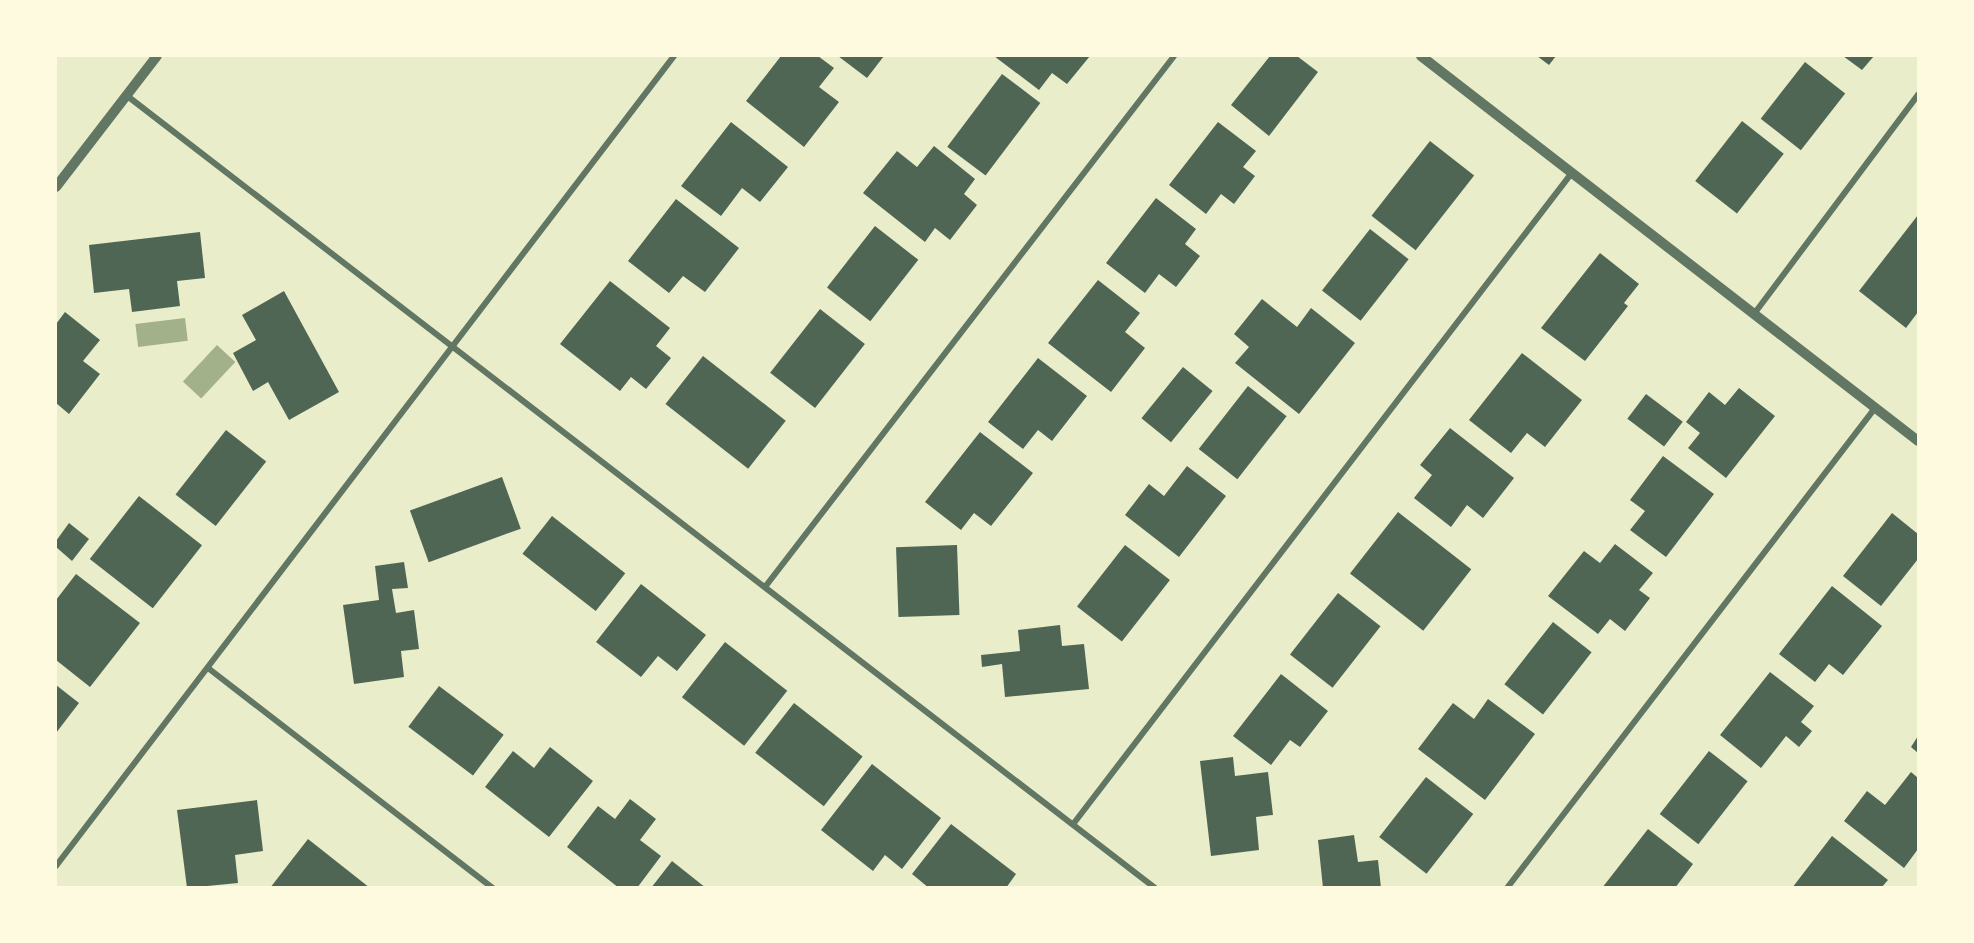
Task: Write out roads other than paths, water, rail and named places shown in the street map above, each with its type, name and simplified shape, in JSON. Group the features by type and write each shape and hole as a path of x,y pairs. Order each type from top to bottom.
{"street":[{"path":"56,187 157,56"},
{"path":"56,866 674,56"},
{"path":"765,587 1174,56"},
{"path":"1421,56 1918,441"},
{"path":"1754,314 1918,95"},
{"path":"126,96 1074,823 1155,888"},
{"path":"1074,823 1571,174"},
{"path":"1507,888 1875,408"},
{"path":"208,668 492,888"}]}
